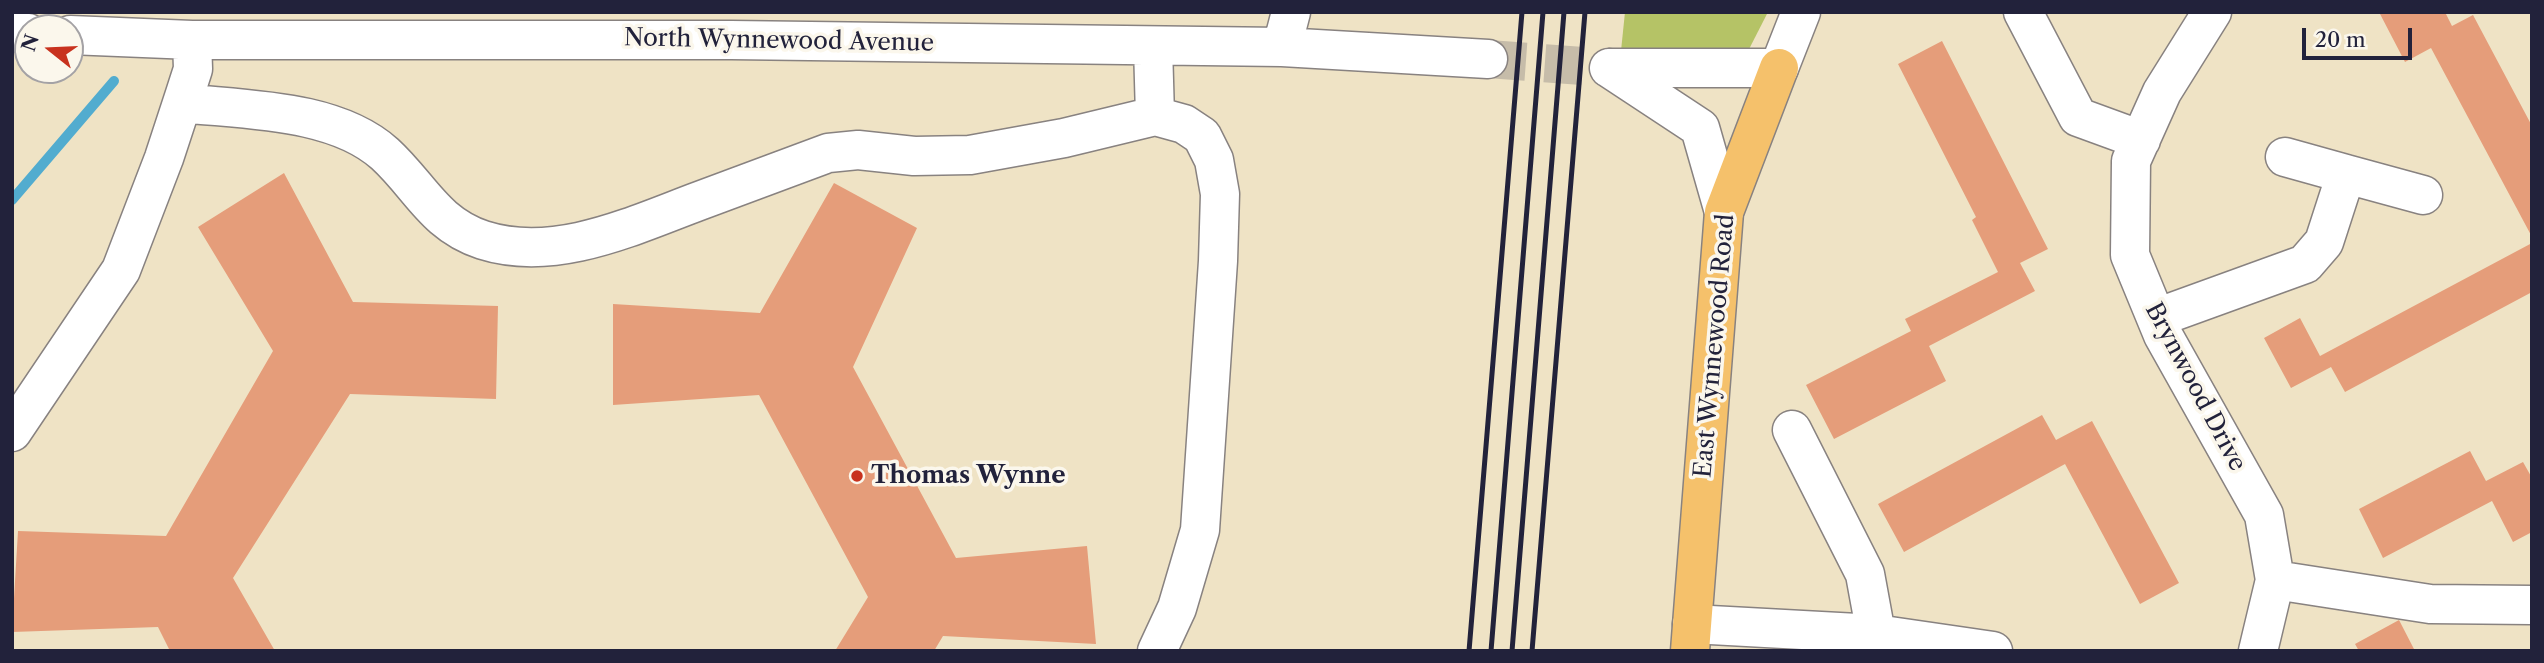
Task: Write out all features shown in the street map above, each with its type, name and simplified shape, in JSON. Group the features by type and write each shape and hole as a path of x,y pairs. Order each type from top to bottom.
{"main road":[{"name":"East Wynnewood Road","path":"1691,637 1724,212 1779,68"}],"street":[{"name":"East Wynnewood Road","path":"1779,68 1801,12"},
{"path":"2022,12 2078,117 2141,139"},
{"name":"Brynwood Drive","path":"2212,12 2162,92 2131,161 2130,255 2163,335 2264,515 2275,580 2262,645 2258,651"},
{"name":"North Wynnewood Avenue","path":"84,36 192,40 731,26 1153,46 1287,30 1488,59"},
{"path":"12,432 121,270 164,158 193,69 192,40"},
{"path":"1153,46 1154,116"},
{"path":"1724,212 1700,128 1609,68 1779,68"},
{"path":"182,103 312,118 343,128 362,137 385,154 426,203 451,225 484,240 525,247 567,243 611,234 828,153 858,150 914,156 970,155 1064,138 1154,116 1184,124 1202,136 1214,160 1220,194 1218,261 1200,530 1177,608 1157,651"},
{"path":"2285,157 2423,195"},
{"path":"2156,318 2305,264 2324,242 2346,174"},
{"path":"1792,430 1866,574 1876,634"},
{"path":"2275,580 2430,604 2532,605"},
{"path":"1691,637 1876,634 1993,651"}],"green space":[{"path":"1625,12 1768,12 1745,57 1621,51"}],"building":[{"path":"2379,12 2445,12 2452,26 2473,15 2532,126 2532,237 2431,48 2405,62"},
{"path":"1942,41 2048,249 2020,263 2035,291 1929,346 1946,381 1834,439 1806,385 1911,331 1905,319 1998,272 1972,220 1976,217 1898,64"},
{"path":"284,173 353,302 498,306 496,399 350,394 233,578 275,651 170,651 158,627 12,632 18,531 166,536 273,351 198,227"},
{"name":"Thomas Wynne","path":"834,183 917,228 853,367 956,558 1087,546 1096,644 943,636 934,651 835,651 868,597 759,395 613,405 613,304 760,313"},
{"path":"2532,243 2532,292 2345,392 2331,367 2291,388 2264,338 2300,318 2320,356"},
{"path":"2042,415 2056,440 2092,421 2179,583 2140,604 2065,464 1904,552 1878,504"},
{"path":"2470,451 2486,481 2523,462 2532,478 2532,532 2513,542 2492,501 2383,558 2359,509"},
{"path":"2399,620 2415,651 2359,651 2355,644"}],"waterway":[{"path":"12,200 114,81"}],"tunnel":[{"path":"1488,59 1609,68"}],"railway":[{"path":"1469,651 1522,12"},
{"path":"1491,651 1543,12"},
{"path":"1512,651 1564,12"},
{"path":"1532,651 1585,12"}],"place":[{"name":"Thomas Wynne","path":"857,476"}]}
